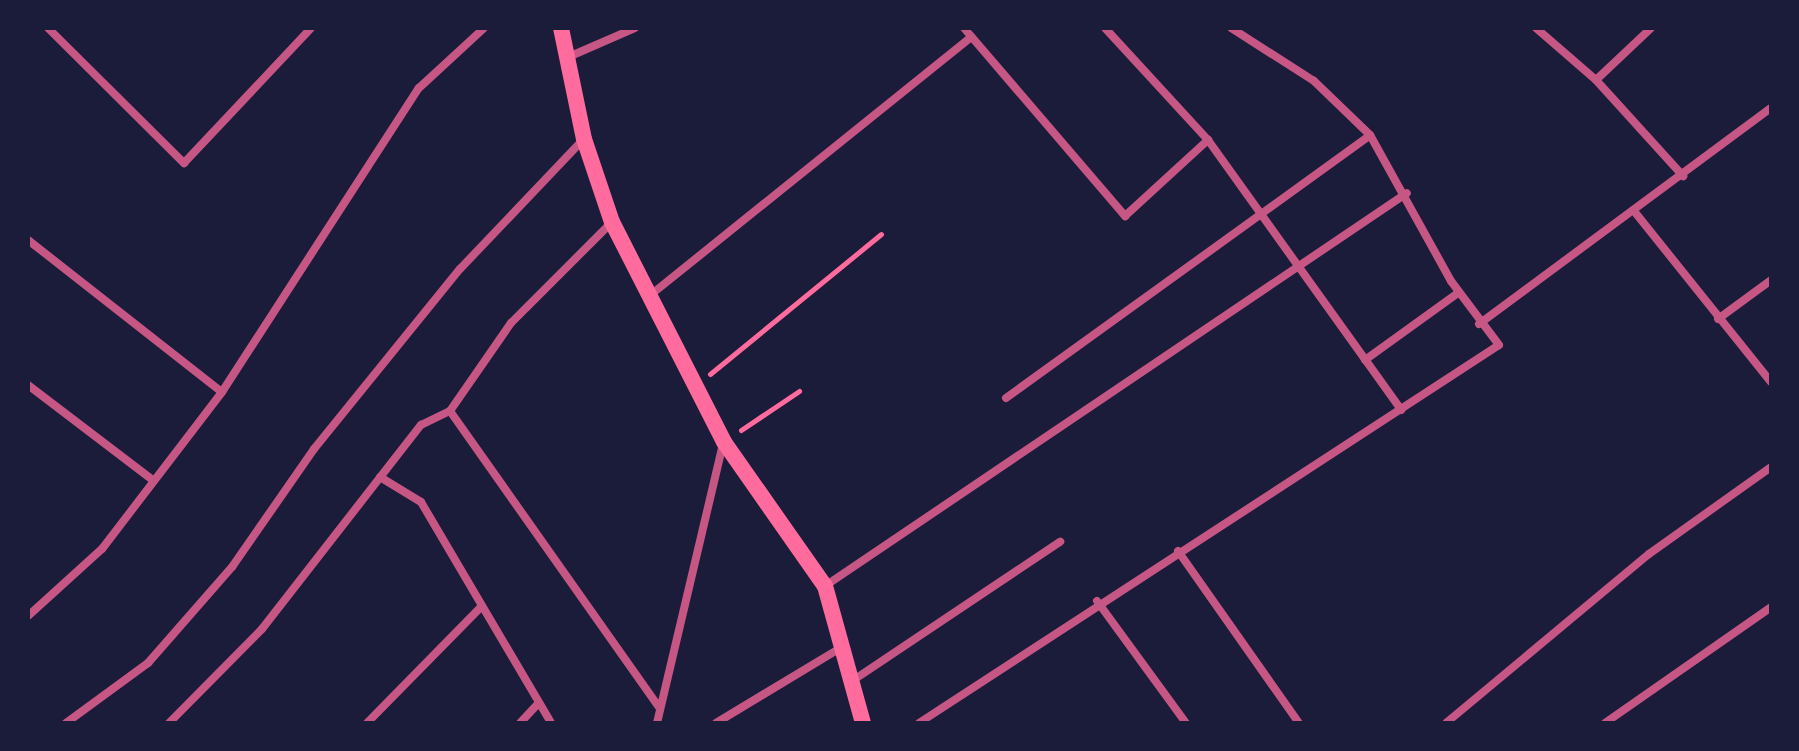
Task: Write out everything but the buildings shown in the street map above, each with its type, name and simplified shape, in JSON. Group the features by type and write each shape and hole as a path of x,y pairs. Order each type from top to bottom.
{"main road":[{"path":"561,28 564,60 584,139 612,222 646,299 724,442 825,586 855,679 863,723"}],"street":[{"path":"48,28 184,163 311,28"},
{"path":"30,611 102,549 222,392 419,88 484,28"},
{"path":"564,60 635,28"},
{"path":"964,28 1125,216 1208,140"},
{"path":"1105,28 1208,140 1401,410"},
{"path":"919,723 1097,601 1499,345 1479,324 1458,293 1407,193 1370,135 1314,81 1231,28"},
{"path":"1536,28 1596,80 1683,176"},
{"path":"1596,80 1651,28"},
{"path":"646,299 971,37"},
{"path":"1479,324 1771,108"},
{"path":"1006,398 1264,217 1370,135"},
{"path":"66,723 148,663 232,567 314,449 460,269 584,139"},
{"path":"825,586 1407,193"},
{"path":"1634,211 1771,382"},
{"path":"169,723 262,629 421,425 450,411 511,323 612,222"},
{"path":"28,240 222,392"},
{"path":"1718,319 1771,280"},
{"path":"1365,360 1458,293"},
{"path":"28,385 154,481"},
{"path":"450,411 659,707"},
{"path":"657,723 724,442"},
{"path":"1446,723 1649,554 1771,467"},
{"path":"380,477 421,502 537,705 551,723"},
{"path":"855,679 1060,542"},
{"path":"1178,551 1299,723"},
{"path":"1097,601 1186,723"},
{"path":"1605,723 1771,607"},
{"path":"367,723 480,608"},
{"path":"716,723 844,645"},
{"path":"520,723 537,705"}],"path":[{"path":"694,387 881,234"},
{"path":"724,442 799,391"}]}
